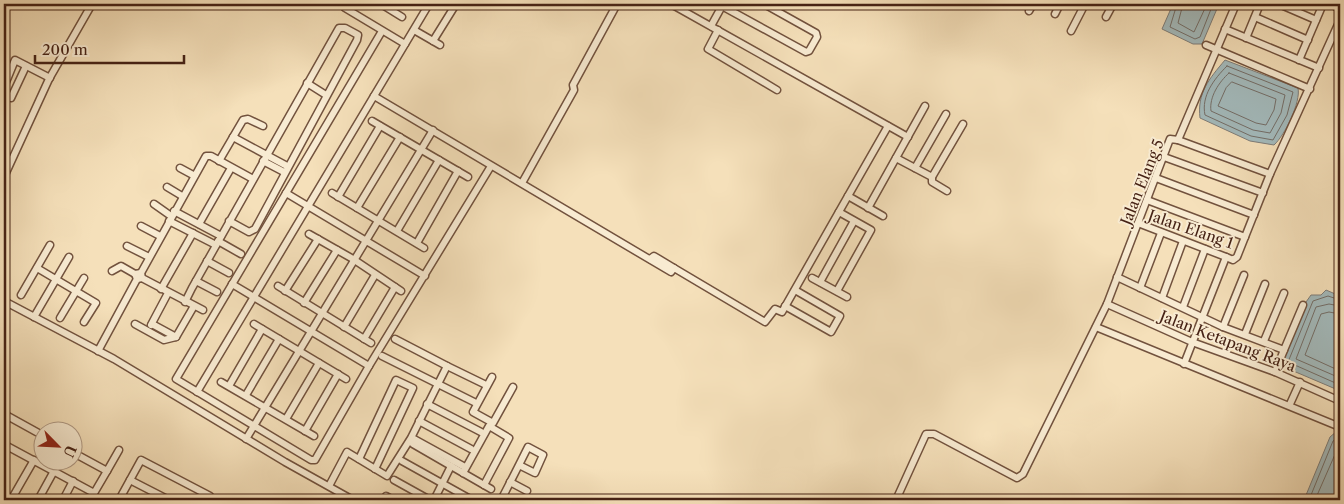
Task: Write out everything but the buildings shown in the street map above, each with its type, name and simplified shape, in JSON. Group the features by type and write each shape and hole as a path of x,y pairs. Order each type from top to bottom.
{"street":[{"path":"4,177 50,78 92,4"},
{"path":"382,4 402,17"},
{"path":"394,12 399,4"},
{"path":"198,392 429,4"},
{"path":"414,30 437,43 456,4"},
{"path":"522,183 574,90 573,85 617,4"},
{"path":"671,4 908,137"},
{"path":"711,26 721,4 806,52 809,51 817,37 816,33 764,4"},
{"path":"1029,11 1032,4"},
{"path":"1055,14 1060,4"},
{"path":"1071,31 1085,4"},
{"path":"1106,17 1113,4"},
{"path":"1178,140 1236,4"},
{"path":"1246,38 1260,4"},
{"path":"1279,4 1316,20"},
{"path":"1299,60 1323,4"},
{"path":"1331,4 1340,9"},
{"path":"344,6 405,44"},
{"path":"1255,17 1308,40"},
{"name":"Jalan Elang 1","path":"1138,224 1233,260 1237,256 1270,174 1340,20"},
{"path":"186,302 218,240 339,28 341,27 358,35 255,229 249,232 229,221"},
{"path":"1225,29 1319,68"},
{"path":"718,30 708,49 777,90"},
{"path":"382,31 176,377 178,382 311,460 315,460 369,366 491,166"},
{"path":"1206,45 1310,89"},
{"path":"6,82 15,60 50,78"},
{"path":"11,98 26,66"},
{"path":"307,83 326,95"},
{"path":"374,96 650,260 671,272 674,268 765,322 775,309 782,312 888,126"},
{"path":"868,208 926,106"},
{"path":"915,168 946,114"},
{"path":"219,161 245,118 263,126"},
{"path":"372,121 468,177"},
{"path":"947,191 932,182 932,177 962,124"},
{"path":"338,197 380,126"},
{"path":"246,438 300,352 353,259 433,130"},
{"path":"233,137 286,169"},
{"path":"357,208 400,137"},
{"name":"Jalan Elang 5","path":"896,500 926,434 934,434 1017,478 1020,476 1044,435 1107,304 1170,140 1178,140 1270,174"},
{"path":"98,350 193,175 206,156 211,156 253,179"},
{"path":"1164,157 1263,193"},
{"path":"896,158 932,177"},
{"path":"397,232 439,160"},
{"path":"180,168 193,175"},
{"path":"198,224 230,168"},
{"path":"417,243 458,171"},
{"path":"1156,178 1254,215"},
{"path":"167,187 182,196"},
{"path":"286,193 425,276"},
{"path":"332,193 424,248"},
{"path":"848,196 883,216"},
{"path":"1148,200 1245,237"},
{"path":"154,204 193,233 218,240"},
{"path":"837,291 871,230 839,212"},
{"path":"171,216 198,224 218,240 241,254"},
{"path":"820,282 854,221"},
{"path":"141,226 160,236"},
{"path":"161,289 193,233"},
{"path":"1140,288 1162,233"},
{"path":"309,234 353,259 401,291"},
{"path":"285,291 318,239"},
{"path":"1162,298 1183,241"},
{"path":"21,295 50,246"},
{"path":"127,246 149,257"},
{"path":"1182,308 1205,249"},
{"path":"304,303 337,250"},
{"path":"1184,364 1226,257"},
{"path":"34,317 69,258"},
{"path":"207,262 229,273"},
{"path":"112,271 118,266 203,310"},
{"path":"37,268 96,303 84,322"},
{"path":"344,327 375,275"},
{"path":"1224,326 1244,275"},
{"path":"1117,277 1182,308 1284,350"},
{"path":"60,318 84,278"},
{"path":"812,278 847,297"},
{"path":"196,281 217,292"},
{"path":"232,284 369,366"},
{"path":"1245,334 1264,284"},
{"path":"278,286 371,343"},
{"path":"364,338 395,287"},
{"path":"785,306 831,332 840,316 795,290"},
{"path":"147,331 168,293"},
{"path":"1264,341 1284,293"},
{"path":"4,300 98,350 354,500"},
{"name":"Jalan Ketapang Raya","path":"1107,304 1192,342 1275,372 1340,401"},
{"path":"1275,372 1304,305"},
{"path":"135,324 168,340 176,337 194,306"},
{"path":"152,324 176,337"},
{"path":"254,324 346,379"},
{"path":"1096,326 1184,364 1290,404 1340,427"},
{"path":"229,386 262,329"},
{"path":"395,339 484,384"},
{"path":"246,395 279,340"},
{"path":"382,356 474,402"},
{"path":"286,420 319,363"},
{"path":"329,486 347,452 388,476 412,441 438,383 448,366"},
{"path":"305,431 338,374"},
{"path":"484,485 509,438 472,412 492,378"},
{"path":"359,459 396,380 413,388 375,469"},
{"path":"221,382 314,436"},
{"path":"1290,404 1300,382"},
{"path":"463,473 513,387"},
{"path":"428,404 481,432"},
{"path":"4,414 32,430"},
{"path":"420,421 472,449"},
{"path":"412,441 463,466"},
{"path":"412,441 491,489"},
{"path":"5,445 32,459"},
{"path":"90,500 119,450"},
{"path":"82,457 108,471"},
{"path":"119,500 141,460 210,496 211,500"},
{"path":"402,461 472,500"},
{"path":"12,500 32,464"},
{"path":"502,500 519,464"},
{"path":"394,480 432,500 451,466"},
{"path":"38,500 53,472"},
{"path":"56,472 94,493"},
{"path":"130,480 169,500"},
{"path":"63,500 73,481"},
{"path":"510,482 527,491"},
{"path":"386,496 393,500"}],"water":[{"path":"1173,4 1219,4 1202,44 1193,44 1162,29"},
{"path":"1225,60 1298,88 1295,110 1283,134 1274,145 1250,141 1200,118 1200,101 1205,87"},
{"path":"1326,290 1340,296 1340,389 1338,390 1284,367 1282,363 1306,302 1311,295 1321,295"},
{"path":"1337,431 1340,432 1340,500 1304,500 1330,437"}]}
